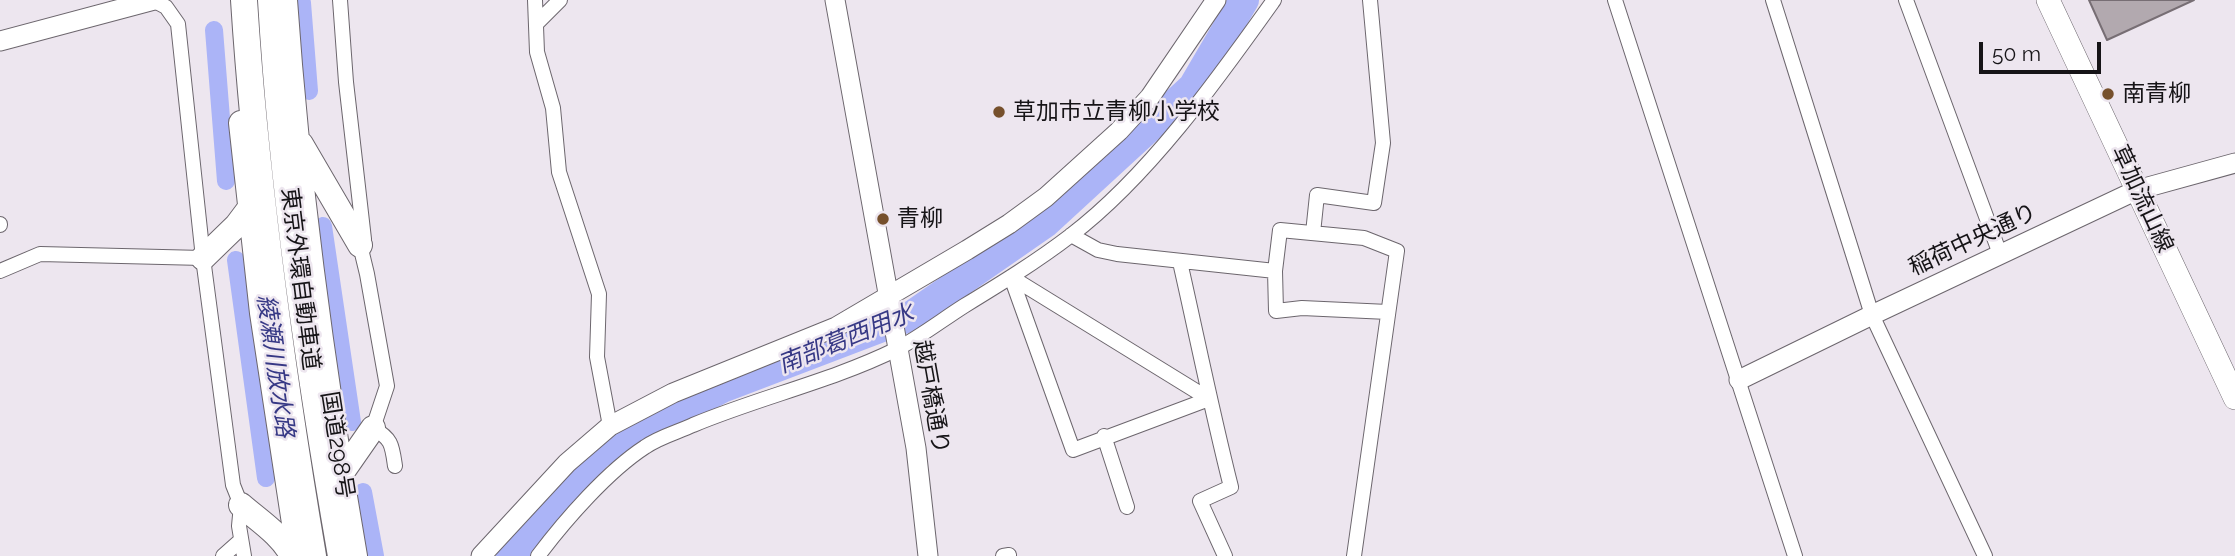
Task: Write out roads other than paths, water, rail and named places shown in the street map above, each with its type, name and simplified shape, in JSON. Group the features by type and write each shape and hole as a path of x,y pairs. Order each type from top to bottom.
{"highway":[{"path":"232,0 249,209 281,447 299,556"},
{"name":"東京外環自動車道","path":"244,0 256,152 270,274 313,556"},
{"name":"東京外環自動車道","path":"271,0 291,223 307,346 341,556"},
{"name":"国道298号","path":"285,0 308,239 355,556"},
{"path":"297,137 360,245"},
{"path":"203,258 237,225 249,209"},
{"path":"341,474 373,428"},
{"path":"241,505 272,531 292,556"}],"main road":[{"name":"草加流山線","path":"2048,0 2235,398"}],"street":[{"path":"0,41 153,0 166,7 178,24 203,258 233,485 241,505 239,526 244,556"},
{"path":"341,0 346,82 364,239 360,245 387,386 373,428 384,434 391,443 395,466"},
{"path":"535,0 537,52 553,108 559,172 599,293 597,357 610,426"},
{"path":"536,24 559,0"},
{"name":"越戸橋通り","path":"835,0 916,449 928,556"},
{"path":"481,556 567,463 610,426 673,393 836,327 889,300 1009,224 1046,197 1087,162 1150,97 1216,0"},
{"path":"538,556 559,527 627,460 648,445 726,412 850,368 897,344 1011,277 1071,235 1111,200 1163,145 1228,64 1274,0"},
{"path":"1312,233 1317,195 1374,203 1383,143 1370,0"},
{"path":"1773,0 1871,315 1985,556"},
{"path":"1906,0 2000,254"},
{"path":"1618,1 1795,556"},
{"name":"稲荷中央通り","path":"1739,380 2137,190 2235,163"},
{"path":"1354,556 1397,251 1364,238 1280,230 1275,271 1276,311 1303,308 1388,312"},
{"path":"1071,235 1098,250 1117,254 1275,271"},
{"path":"0,271 40,254 203,258"},
{"path":"1180,262 1231,487 1200,501 1225,556"},
{"path":"1011,277 1209,399"},
{"path":"1011,277 1073,450 1104,436 1209,399"},
{"path":"1104,436 1127,507"},
{"path":"223,556 241,540"}],"waterway":[{"name":"南部葛西用水","path":"511,556 598,454 722,388 911,316 1045,223 1193,87 1244,0"},
{"name":"綾瀬川放水路","path":"302,3 309,91"},
{"name":"綾瀬川放水路","path":"214,30 226,181"},
{"name":"綾瀬川放水路","path":"323,226 352,422"},
{"name":"綾瀬川放水路","path":"236,260 266,478"},
{"name":"綾瀬川放水路","path":"363,492 375,556"}],"place":[{"name":"南青柳","path":"2108,94"},
{"name":"草加市立青柳小学校","path":"999,112"},
{"name":"青柳","path":"883,219"}]}
